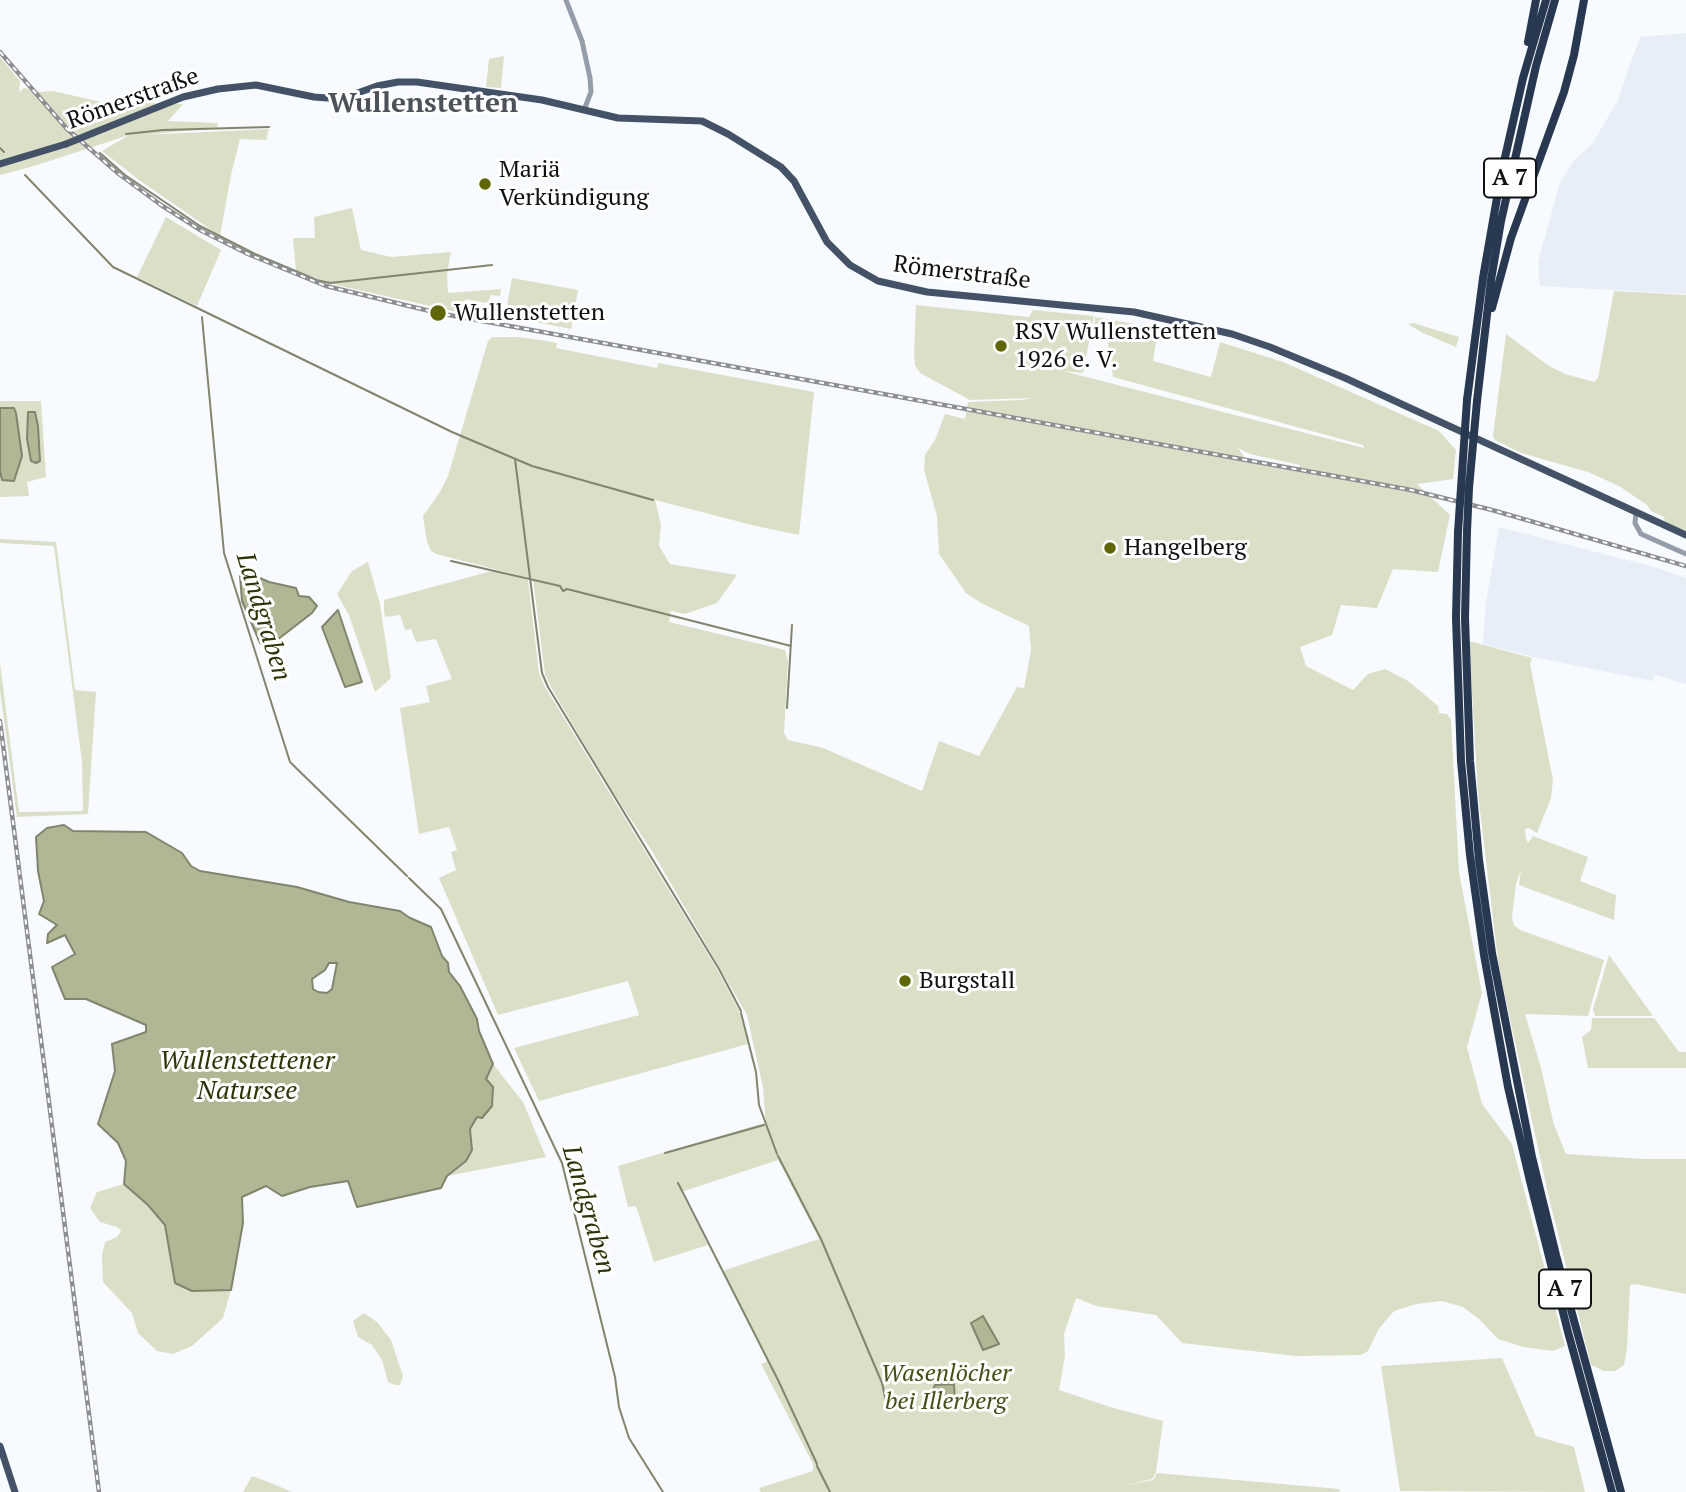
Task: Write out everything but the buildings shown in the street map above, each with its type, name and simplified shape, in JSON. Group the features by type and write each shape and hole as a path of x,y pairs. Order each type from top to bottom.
{"highway":[{"path":"1523,78 1522,70 1536,0"},
{"name":"A 7","path":"1546,0 1523,78 1493,219 1467,400 1463,531 1468,786 1478,920 1508,1087 1549,1260 1612,1492"},
{"name":"A 7","path":"1463,531 1491,280 1508,185 1536,66 1555,0"},
{"path":"1481,359 1511,238 1564,92 1584,0"},
{"name":"A 7","path":"1469,802 1516,1083 1556,1255 1621,1492"}],"main road":[{"name":"Römerstraße","path":"0,164 66,144 183,97 251,85 331,99 356,95 387,83 417,82 542,100 618,118 702,121 719,128 788,173 827,242 850,265 878,281 927,292 1044,302 1161,317 1232,334 1345,378 1686,535"},
{"path":"0,1446 15,1492"}],"street":[{"path":"566,0 583,46 590,78 590,95 583,110"},
{"path":"1636,512 1635,523 1641,534 1686,554"}],"shaded area":[{"path":"1686,33 1686,294 1540,286 1538,262 1560,182 1574,160 1592,144 1617,102 1640,37"},
{"path":"1499,527 1658,568 1686,578 1686,684 1655,675 1652,681 1483,644 1485,609"}],"green space":[{"path":"504,56 501,88 486,87 489,59"},
{"path":"0,57 20,81 19,92 24,88 40,92 53,91 119,106 144,103 183,104 168,121 218,123 217,128 142,135 269,129 266,140 240,139 220,236 102,151 129,135 0,175"},
{"path":"352,208 361,250 391,257 451,252 447,273 448,293 501,289 500,296 491,295 485,303 465,299 462,313 340,286 296,271 293,238 315,238 314,217"},
{"path":"166,217 221,250 197,306 137,277"},
{"path":"512,278 578,290 571,329 505,316"},
{"path":"1614,291 1686,295 1686,535 1666,526 1664,517 1651,511 1647,505 1619,486 1588,472 1521,453 1495,440 1493,436 1506,334 1549,366 1565,374 1594,382 1598,378"},
{"name":"Wasenlöcher bei Illerberg","path":"916,305 1029,317 1033,310 1094,316 1083,373 1063,371 1364,448 1363,445 1113,377 1107,338 1094,331 1095,317 1158,328 1153,361 1211,377 1220,342 1283,362 1439,431 1456,450 1453,479 1417,484 1450,515 1438,572 1393,569 1377,608 1341,605 1332,635 1300,647 1306,666 1353,690 1368,674 1385,669 1408,681 1438,706 1439,713 1447,714 1451,720 1459,872 1482,993 1467,1047 1482,1104 1512,1144 1565,1346 1553,1351 1523,1347 1498,1339 1463,1307 1442,1301 1416,1304 1394,1311 1378,1330 1368,1351 1361,1355 1296,1356 1182,1343 1156,1315 1096,1306 1076,1298 1064,1334 1065,1356 1059,1390 1163,1421 1156,1472 1152,1479 1124,1486 1153,1480 1157,1473 1339,1489 1340,1492 761,1492 759,1488 813,1471 813,1464 761,1364 768,1361 722,1271 819,1239 778,1160 681,1192 708,1245 654,1262 636,1206 628,1207 618,1166 764,1123 766,1125 763,1087 747,1015 652,851 610,788 552,689 545,674 533,579 436,554 431,551 427,542 423,516 448,476 488,341 492,337 540,340 557,343 556,348 657,368 658,363 814,392 799,535 655,500 661,525 659,546 670,564 737,575 717,603 685,614 671,611 669,622 785,650 788,661 784,733 788,740 823,748 922,791 939,741 979,756 1017,687 1024,688 1031,650 1029,626 966,593 939,554 937,516 924,470 925,455 935,440 945,414 965,419 968,402 1033,398 970,400 920,373 915,365","holes":["1238,448 1250,454 1300,465 1298,470 1248,462"]},
{"path":"1413,323 1459,337 1456,347 1408,324"},
{"path":"0,401 41,401 46,477 27,482 29,496 0,497"},
{"path":"0,539 56,542 75,690 96,692 88,814 17,817 0,690 0,663 19,812 83,811 82,762 54,546 0,543"},
{"path":"368,562 380,604 391,678 375,692 349,615 337,594 352,571"},
{"path":"492,571 528,580 539,673 545,687 717,969 739,1011 748,1044 539,1101 514,1048 639,1015 628,981 498,1015 439,878 456,870 451,852 457,850 449,827 419,834 400,708 430,702 426,686 452,679 436,639 416,642 411,629 405,630 400,615 385,617 384,611 384,600"},
{"path":"1469,641 1532,658 1530,664 1553,780 1551,798 1537,833 1529,828 1525,829 1528,843 1533,836 1588,857 1580,881 1616,895 1614,920 1519,885 1521,870 1516,884 1512,918 1514,925 1520,930 1604,960 1588,1016 1525,1014 1554,1125 1566,1154 1686,1159 1686,1294 1630,1285 1627,1348 1624,1365 1615,1371 1604,1371 1591,1365 1548,1194 1499,968 1478,794"},
{"path":"1609,955 1653,1016 1595,1016 1593,1009"},
{"path":"1592,1018 1654,1018 1679,1052 1686,1052 1686,1068 1588,1068 1582,1037 1591,1030"},
{"path":"493,1064 523,1102 546,1157 447,1176 466,1161 472,1150 470,1129 477,1117 486,1079"},
{"path":"124,1184 148,1205 165,1225 175,1283 192,1291 231,1290 223,1318 192,1346 173,1354 157,1351 138,1333 132,1313 103,1282 102,1255 105,1242 117,1237 121,1231 117,1227 100,1222 90,1208 97,1192"},
{"path":"364,1313 377,1322 391,1340 403,1376 400,1385 388,1382 382,1360 372,1345 358,1337 353,1321"},
{"path":"1502,1358 1536,1436 1574,1447 1585,1492 1400,1491 1381,1366"},
{"path":"252,1476 271,1483 292,1492 243,1492"}],"water":[{"path":"0,408 14,408 16,413 22,456 14,481 2,480 0,471"},
{"path":"28,412 35,412 38,426 40,461 36,463 31,461 27,439"},
{"path":"251,574 269,582 296,588 299,596 309,597 317,606 312,613 268,647 260,643 242,601 240,576"},
{"path":"338,610 362,682 345,687 322,627"},
{"name":"Wullenstettener Natursee","path":"64,825 73,831 146,832 182,853 191,866 200,871 297,887 349,902 400,911 431,927 442,956 448,963 449,972 460,986 477,1019 479,1031 493,1064 486,1079 493,1087 492,1106 482,1118 477,1117 470,1129 472,1150 466,1161 447,1176 441,1188 357,1207 348,1181 310,1187 282,1196 266,1186 242,1197 243,1223 231,1290 192,1291 175,1283 165,1225 148,1205 124,1184 126,1161 118,1143 98,1124 115,1071 112,1044 146,1032 146,1025 86,999 65,999 52,967 75,954 65,935 47,943 48,934 57,925 39,914 44,901 38,871 36,837 47,828","holes":["329,963 337,963 332,989 327,993 313,989 312,979 325,970"]},
{"path":"983,1316 999,1344 983,1350 971,1323"},
{"path":"954,1384 955,1401 927,1404 935,1385"}],"waterway":[{"path":"126,134 163,130 269,127"},
{"name":"Landgraben","path":"0,148 4,152"},
{"path":"100,153 125,175 200,226 255,254 317,280 330,283 492,265"},
{"path":"25,175 113,267 452,432 532,466 653,500"},
{"name":"Landgraben","path":"202,317 224,553 290,762 407,876"},
{"path":"515,459 542,673 719,969 741,1011"},
{"path":"451,561 560,586 563,591 567,589 791,646"},
{"path":"787,708 792,625"},
{"name":"Landgraben","path":"409,878 441,909 562,1163 615,1377 619,1407 629,1438 663,1492"},
{"path":"741,1013 756,1072 759,1105 777,1154"},
{"path":"665,1153 764,1125"},
{"path":"778,1156 821,1239 882,1383 887,1406"},
{"path":"678,1183 778,1380 817,1464"},
{"path":"817,1466 830,1492"}],"railway":[{"path":"0,52 67,129 119,174 161,205 202,231 248,254 326,286 438,313 1411,490 1492,510 1686,566"},
{"path":"0,721 99,1492"}],"place":[{"name":"Mariä Verkündigung","path":"485,184"},
{"name":"Wullenstetten","path":"438,313"},
{"name":"RSV Wullenstetten 1926 e. V.","path":"1001,346"},
{"name":"Hangelberg","path":"1110,548"},
{"name":"Burgstall","path":"905,981"}],"district":[{"name":"Wullenstetten","path":"423,104"}]}
